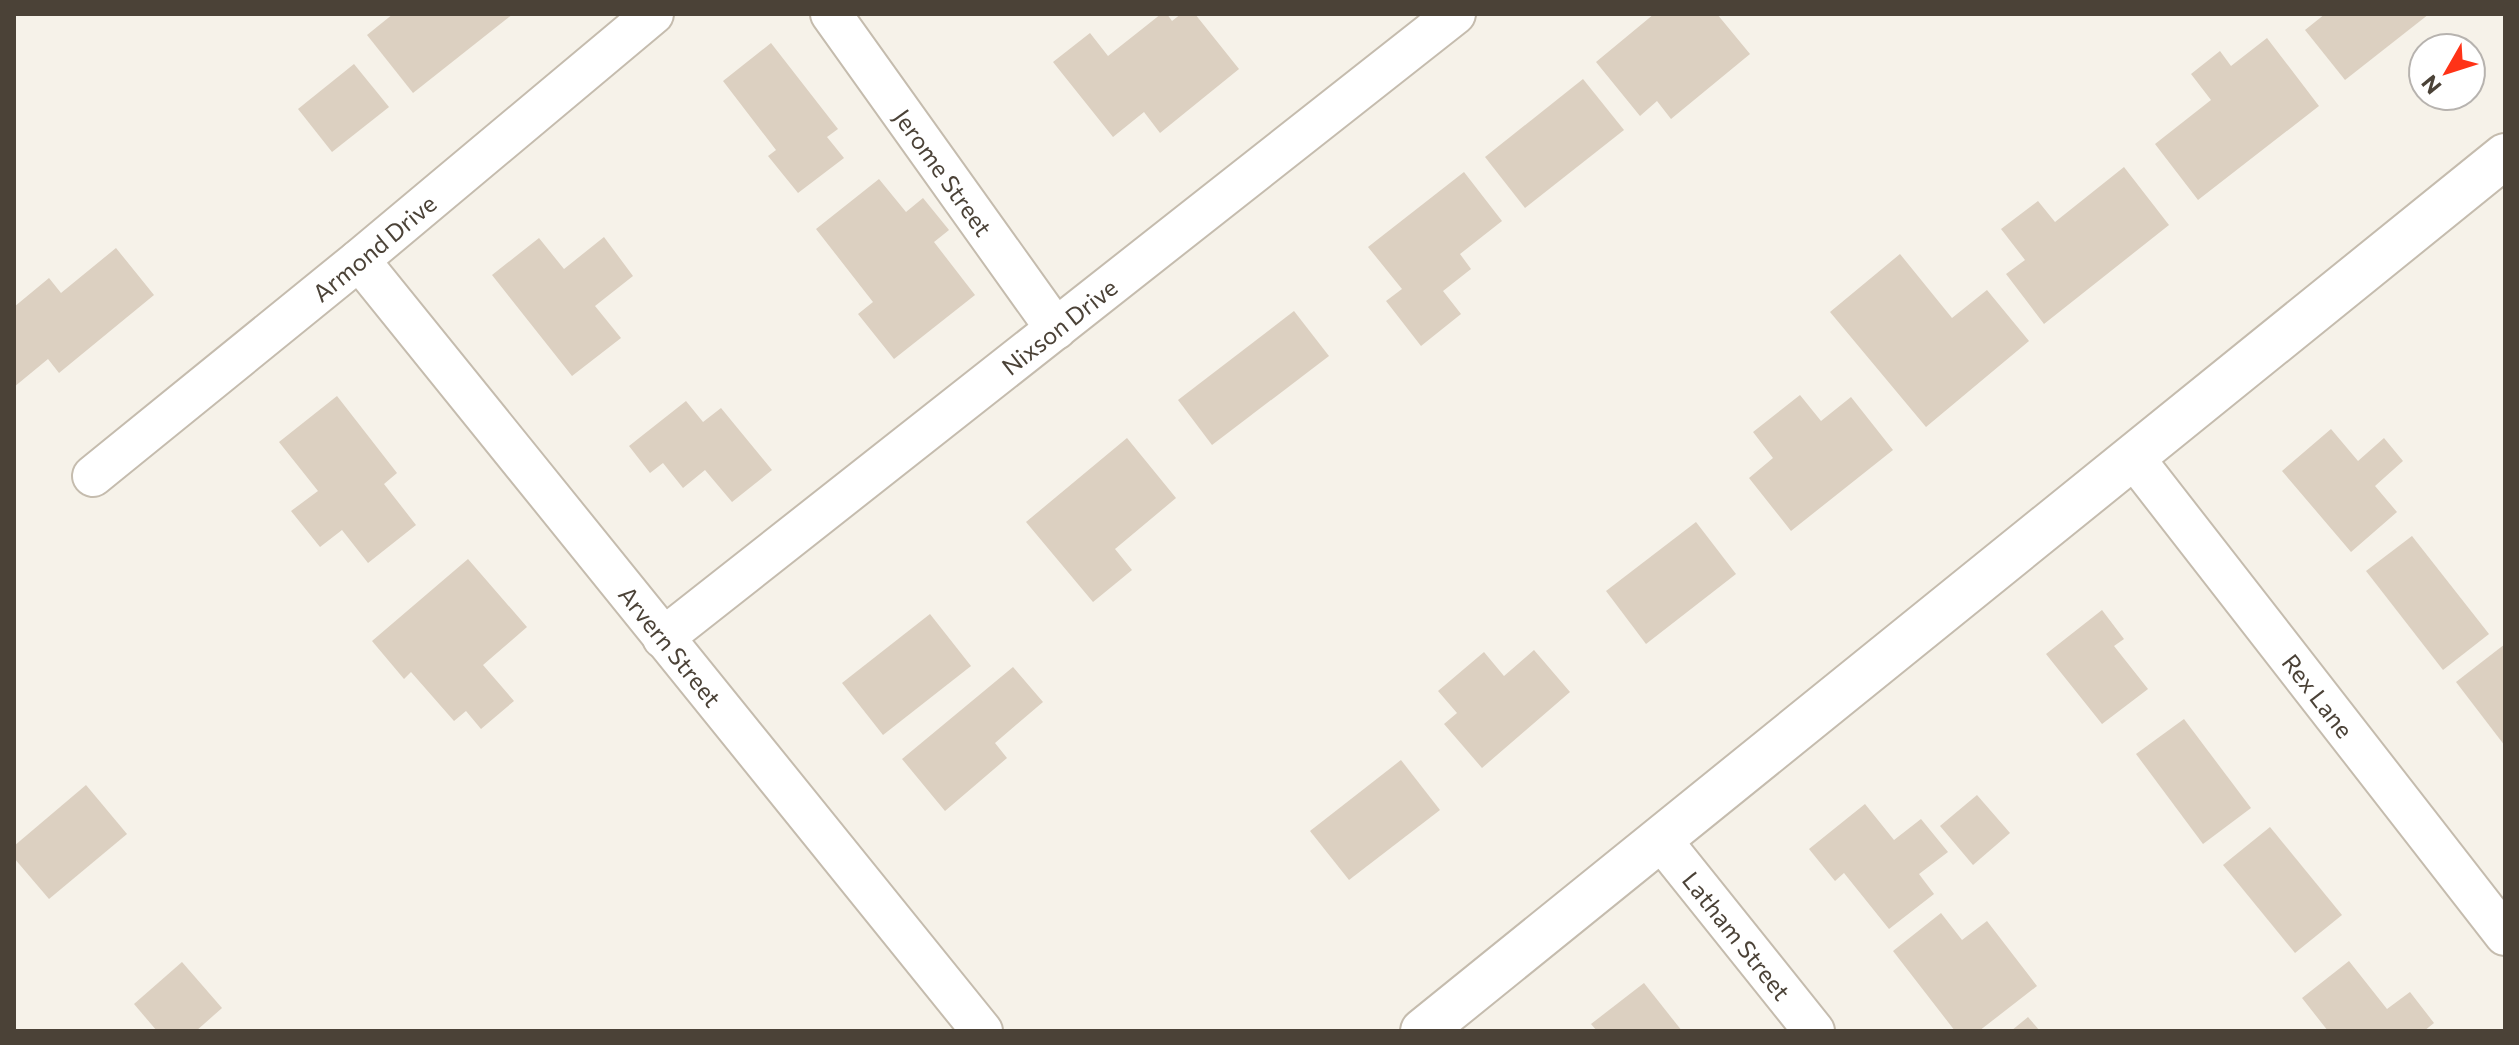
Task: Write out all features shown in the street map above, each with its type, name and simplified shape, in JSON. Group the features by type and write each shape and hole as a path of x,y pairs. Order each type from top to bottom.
{"street":[{"name":"Armond Drive","path":"93,476 359,260 653,14"},
{"name":"Jerome Street","path":"831,14 1056,329"},
{"name":"Nixson Drive","path":"663,638 1455,14"},
{"path":"1423,1031 2505,156"},
{"name":"Arvern Street","path":"359,260 982,1031"},
{"name":"Rex Lane","path":"2133,457 2505,935"},
{"name":"Latham Street","path":"1661,840 1814,1031"}],"building":[{"path":"393,14 513,14 413,93 367,35"},
{"path":"1161,14 1167,14 1172,21 1181,14 1195,14 1239,69 1160,133 1144,112 1113,137 1053,62 1090,33 1108,56"},
{"path":"1654,14 1717,14 1750,54 1671,119 1657,101 1640,116 1596,62"},
{"path":"2325,14 2429,14 2345,80 2305,30"},
{"path":"2267,38 2319,106 2198,200 2155,144 2211,100 2191,74 2220,51 2231,66"},
{"path":"771,43 838,129 827,137 844,158 798,193 768,156 776,150 723,81"},
{"path":"354,64 389,107 332,152 298,109"},
{"path":"1583,79 1624,130 1525,208 1485,157"},
{"path":"2124,167 2169,225 2044,324 2006,274 2025,260 2001,229 2038,201 2055,222"},
{"path":"1464,172 1502,221 1460,254 1471,269 1443,291 1461,314 1421,346 1386,301 1402,289 1368,247"},
{"path":"879,179 906,212 923,198 949,230 934,242 975,295 894,359 858,314 873,302 816,229"},
{"path":"604,237 633,276 595,306 621,338 572,376 492,275 539,238 564,269"},
{"path":"116,248 154,295 59,373 48,359 14,387 14,307 49,278 61,293"},
{"path":"1900,254 1952,318 1987,290 2029,341 1926,427 1830,312"},
{"path":"1294,311 1329,356 1212,445 1178,400"},
{"path":"1800,395 1821,421 1851,397 1893,450 1791,531 1749,478 1773,458 1753,432"},
{"path":"337,396 397,473 384,484 416,525 368,563 342,530 320,547 291,511 318,491 279,442"},
{"path":"686,401 703,422 721,408 772,470 732,502 705,470 683,488 663,463 650,473 629,446"},
{"path":"2331,429 2358,461 2384,438 2403,461 2375,486 2397,512 2351,552 2282,471"},
{"path":"1127,438 1176,498 1115,549 1132,570 1093,602 1026,522"},
{"path":"1696,522 1736,574 1646,644 1606,591"},
{"path":"2412,536 2489,634 2443,670 2366,571"},
{"path":"468,559 527,627 483,665 514,701 481,729 466,711 454,721 411,672 404,679 372,641"},
{"path":"2102,610 2124,639 2114,646 2148,689 2102,724 2046,654"},
{"path":"930,614 971,666 883,735 842,683"},
{"path":"2505,644 2505,746 2456,682"},
{"path":"1534,650 1570,692 1482,768 1444,724 1457,713 1438,691 1484,652 1504,676"},
{"path":"1013,667 1043,702 995,743 1007,758 945,811 902,759"},
{"path":"2184,719 2251,808 2203,844 2136,754"},
{"path":"1401,760 1440,810 1349,880 1310,831"},
{"path":"86,785 127,834 49,899 14,858 14,846"},
{"path":"1977,795 2010,833 1973,865 1940,826"},
{"path":"1865,804 1894,840 1921,819 1948,852 1919,874 1934,894 1889,929 1844,873 1835,881 1809,849"},
{"path":"2270,827 2342,915 2295,953 2223,865"},
{"path":"1941,913 1962,940 1987,921 2037,986 1979,1031 1955,1031 1893,951"},
{"path":"2349,961 2387,1009 2410,992 2434,1023 2424,1031 2328,1031 2302,998"},
{"path":"182,962 222,1008 196,1031 157,1031 134,1004"},
{"path":"1644,983 1682,1031 1597,1031 1591,1024"},
{"path":"2028,1017 2040,1031 2011,1031"}]}
